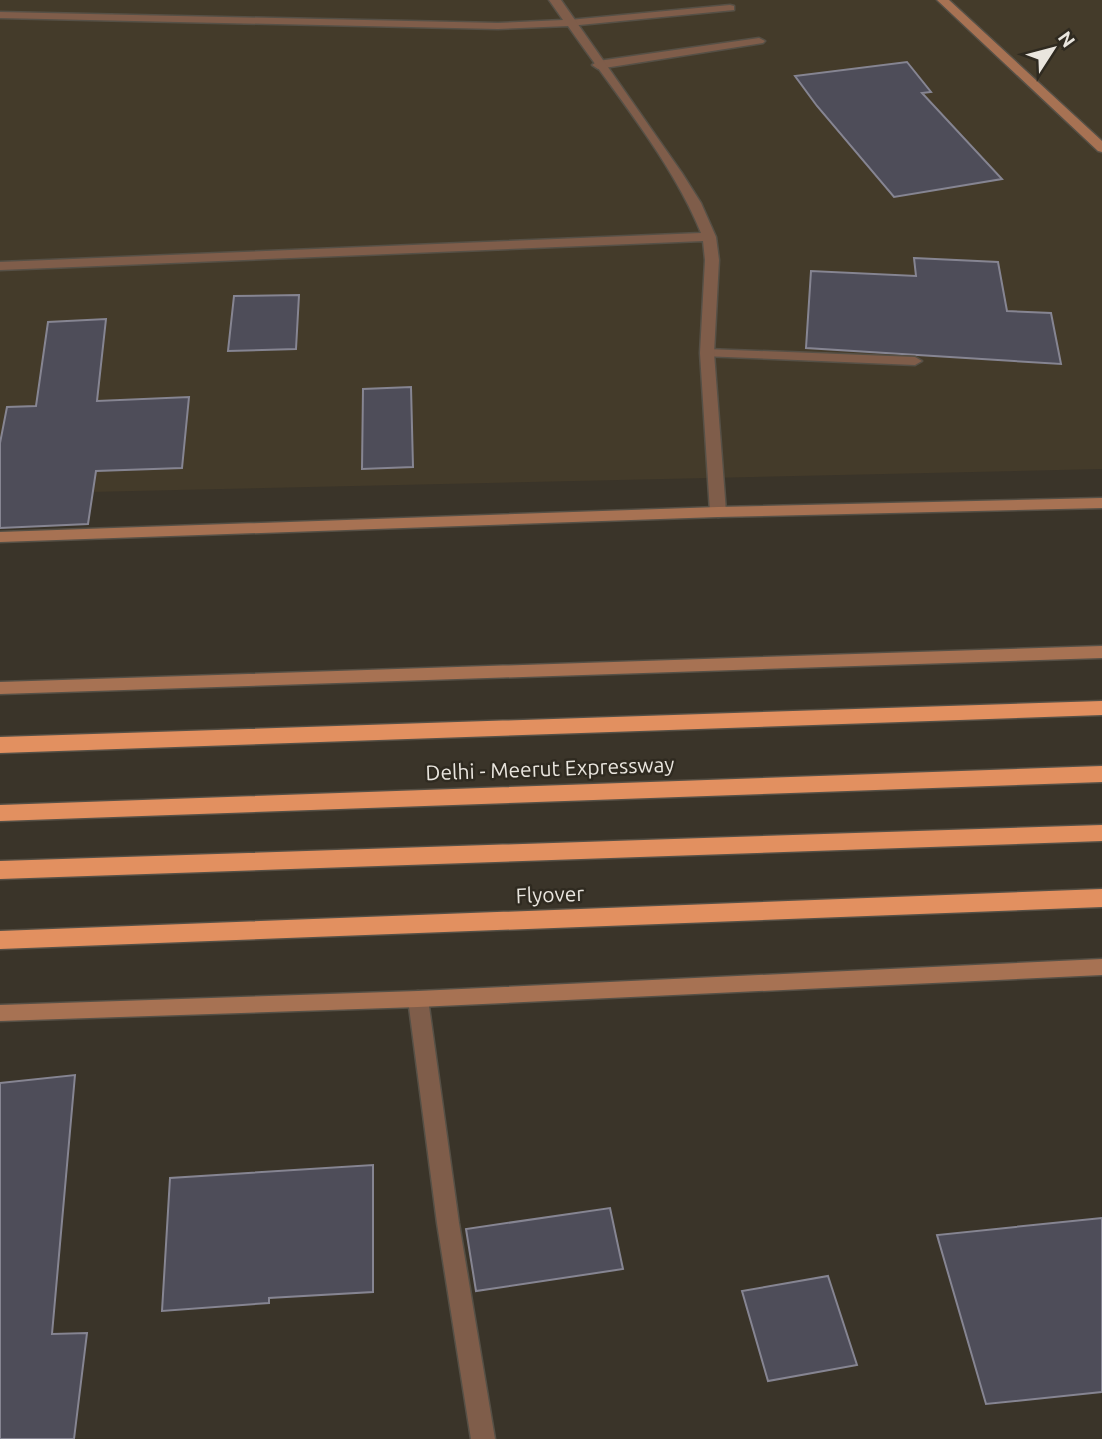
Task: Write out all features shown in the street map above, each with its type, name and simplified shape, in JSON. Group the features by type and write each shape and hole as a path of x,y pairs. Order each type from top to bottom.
{"highway":[{"path":"0,745 1102,708"},
{"name":"Delhi - Meerut Expressway","path":"0,813 1102,774"},
{"path":"0,870 1102,833"},
{"name":"Flyover","path":"0,940 1102,898"}],"street":[{"path":"556,0 598,65 678,176 695,203 709,237 712,260 707,354 718,512"},
{"path":"943,0 1102,148"},
{"path":"0,15 484,26 569,23 730,8"},
{"path":"598,65 759,41"},
{"path":"0,265 709,237"},
{"path":"707,354 915,361"},
{"path":"0,537 718,512 1102,502"},
{"path":"0,688 1102,652"},
{"path":"0,1013 418,999 1102,967"},
{"path":"418,999 447,1223 483,1439"}],"shaded area":[{"path":"0,0 1102,0 1102,469 0,494"}],"building":[{"path":"907,62 931,92 922,93 1002,179 894,197 795,76"},
{"path":"914,258 998,262 1007,311 1051,313 1061,364 806,348 811,271 916,276"},
{"path":"299,295 296,349 228,351 234,296"},
{"path":"106,319 97,401 189,397 182,468 96,471 88,524 0,528 0,443 7,407 36,406 48,322"},
{"path":"411,387 413,467 362,469 363,389"},
{"path":"75,1075 52,1334 87,1333 74,1439 0,1439 0,1083"},
{"path":"373,1165 373,1292 269,1298 269,1303 162,1311 170,1178"},
{"path":"610,1208 623,1269 476,1291 466,1229"},
{"path":"1102,1218 1102,1392 986,1404 937,1235"},
{"path":"828,1276 857,1365 768,1381 742,1291"}]}
